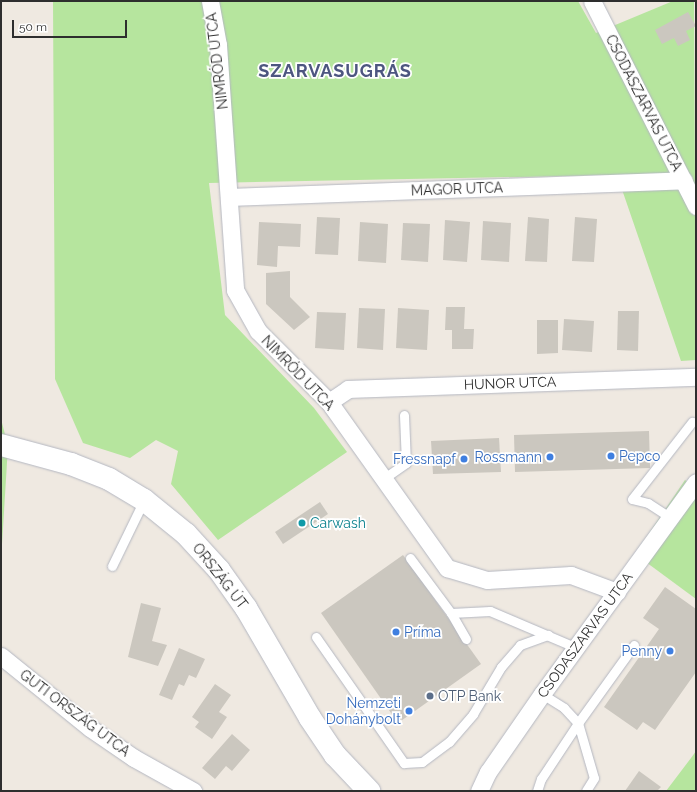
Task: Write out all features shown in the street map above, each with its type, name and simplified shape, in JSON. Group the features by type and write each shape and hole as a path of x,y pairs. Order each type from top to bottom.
{"main road":[{"name":"ORSZÁG ÚT","path":"5,446 86,469 144,500 186,534 219,570 246,608 310,718 335,755 370,791"}],"street":[{"name":"NIMRÓD UTCA","path":"210,1 218,45 230,197 234,290 258,331 329,402 447,568 487,580 571,575 617,592"},
{"name":"CSODASZARVAS UTCA","path":"592,1 696,206"},
{"name":"MAGOR UTCA","path":"230,197 684,180"},
{"name":"HUNOR UTCA","path":"329,402 348,389 696,377"},
{"name":"CSODASZARVAS UTCA","path":"479,791 488,772 542,694 577,648 696,482"},
{"name":"GUTI ORSZÁG UTCA","path":"1,656 90,728 134,758 193,791"}],"lane":[{"path":"383,479 406,463 404,415"},
{"path":"671,518 648,503 632,499 692,422"},
{"path":"112,566 144,500"},
{"path":"410,558 451,613 466,639"},
{"path":"451,613 490,611 577,648"},
{"path":"316,637 404,763 422,762 449,742 473,714 501,667 520,645 548,635"},
{"path":"537,791 541,779 578,723 634,645"},
{"path":"542,694 564,708 578,723 594,778 586,791"}],"green space":[{"path":"53,1 578,1 596,33 673,1 694,1 696,360 681,361 617,175 209,183 225,315 314,408 347,452 218,540 171,484 178,451 156,440 130,458 83,443 55,379"},
{"path":"1,419 8,446 1,561"},
{"path":"685,480 696,488 696,599 635,554"},
{"path":"696,751 696,791 666,791 691,758"}],"building":[{"path":"688,12 696,26 686,31 690,40 678,46 674,38 662,44 655,30"},
{"path":"317,217 340,218 338,255 315,254"},
{"path":"528,217 549,219 547,262 525,261"},
{"path":"575,217 597,219 594,262 572,261"},
{"path":"445,220 470,222 467,262 443,260"},
{"path":"483,221 511,223 509,262 481,260"},
{"path":"259,222 301,224 300,247 278,246 277,267 257,265"},
{"path":"360,222 388,224 386,263 358,261"},
{"path":"403,223 430,224 428,262 401,260"},
{"path":"290,271 290,297 310,317 294,330 266,304 266,273"},
{"path":"446,307 465,307 464,329 474,329 473,349 452,349 452,330 445,330"},
{"path":"359,308 385,309 383,350 357,348"},
{"path":"398,308 429,310 427,350 396,348"},
{"path":"618,311 639,311 638,351 617,350"},
{"path":"317,312 346,313 344,350 315,348"},
{"path":"564,319 594,321 592,352 562,350"},
{"path":"537,320 558,320 558,353 537,354"},
{"path":"649,431 650,468 515,472 514,435"},
{"path":"499,438 501,472 433,474 431,441"},
{"name":"Carwash","path":"320,502 328,514 283,544 275,532"},
{"name":"Príma","path":"403,555 481,664 398,723 321,613"},
{"name":"Penny","path":"665,587 696,609 696,672 655,730 643,722 637,730 604,707 659,629 643,618"},
{"path":"141,603 161,608 152,641 167,645 158,666 128,657"},
{"path":"179,648 205,659 196,678 189,675 184,686 179,684 172,700 159,695"},
{"path":"215,684 231,695 219,712 227,717 212,739 195,727 199,722 192,717"},
{"path":"232,734 250,750 232,771 226,766 215,779 202,768"},
{"path":"639,771 661,787 657,791 625,791"}],"place":[{"name":"Pepco","path":"611,456"},
{"name":"Rossmann","path":"550,457"},
{"name":"Fressnapf","path":"464,459"},
{"name":"Carwash","path":"302,523"},
{"name":"Príma","path":"396,632"},
{"name":"Penny","path":"670,651"},
{"name":"OTP Bank","path":"430,696"},
{"name":"Nemzeti Dohánybolt","path":"409,711"}],"district":[{"name":"SZARVASUGRÁS","path":"335,71"}]}
